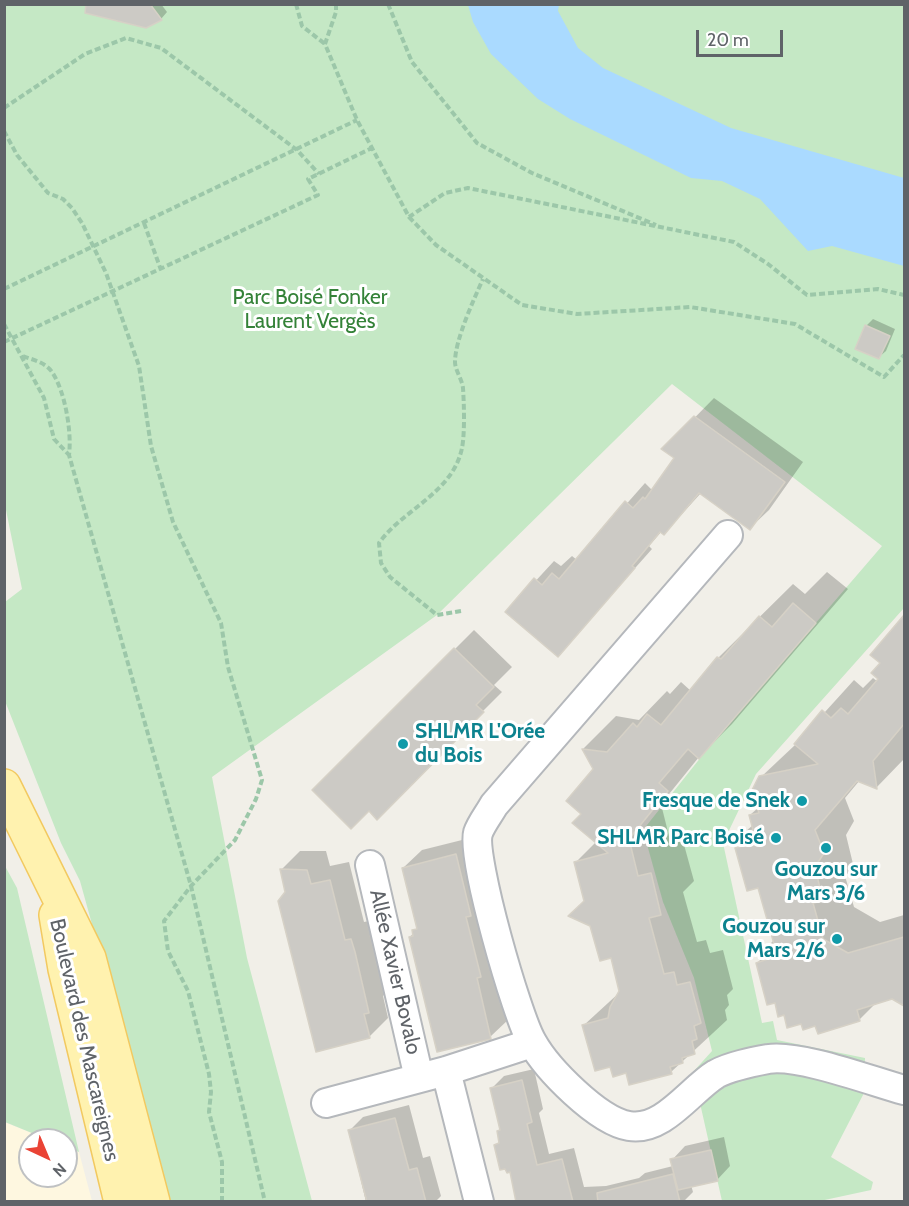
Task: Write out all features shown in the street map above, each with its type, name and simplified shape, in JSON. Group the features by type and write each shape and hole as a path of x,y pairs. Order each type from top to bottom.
{"main road":[{"name":"Boulevard des Mascareignes","path":"4,786 89,958 153,1202"},
{"name":"Boulevard des Mascareignes","path":"49,878 65,969 121,1202"}],"street":[{"path":"728,535 494,805 478,833 478,860 512,991 532,1042 575,1094 612,1120 629,1126 646,1126 661,1118 717,1073 772,1058 799,1061 904,1090"},
{"name":"Allée Xavier Bovalo","path":"370,865 433,1075"},
{"name":"Allée Xavier Bovalo","path":"326,1103 433,1075 532,1042"},
{"path":"433,1075 479,1202"}],"path":[{"path":"296,4 302,26 325,44 357,120 409,217 436,245 522,305 576,314 690,307 795,324 884,376 904,355"},
{"path":"325,44 336,12 336,4"},
{"path":"387,4 412,62 477,143 532,172 665,229"},
{"path":"4,108 85,54 126,38 162,48 297,150 319,174"},
{"path":"4,289 357,120"},
{"path":"4,131 17,155 36,180 48,193 63,199 72,208 113,292 139,366 151,446 173,522 221,622 228,667 262,780 256,799 235,840 191,885 164,921 164,937 168,951 188,991 209,1074 211,1092 209,1112 222,1162 222,1202"},
{"path":"4,342 318,195 308,179 372,148"},
{"path":"409,217 445,193 468,188 734,242 768,264 807,294 878,289 904,295"},
{"path":"144,223 161,270"},
{"path":"461,610 437,615 390,577 381,562 379,543 388,531 432,495 451,471 462,448 463,386 455,363 471,306 483,279"},
{"path":"4,324 44,398 54,439 69,455"},
{"path":"23,356 41,362 51,371 65,401 70,443 69,455 191,885 265,1202"}],"shaded area":[{"path":"4,1122 19,1128 18,1188 78,1188 79,1152 92,1201 5,1201"}],"green space":[{"name":"Parc Boisé Fonker Laurent Vergès","path":"5,5 904,5 904,608 756,774 723,843 762,1023 773,1021 777,1040 865,1058 864,1093 831,1157 873,1182 871,1190 820,1201 722,1201 693,1072 712,1051 694,978 663,902 643,830 709,747 882,546 672,384 437,615 212,777 247,958 312,1201 169,1201 80,881 61,843 5,701 5,602 22,589 4,500"},
{"path":"5,866 17,888 73,1128 20,1128 5,1122"}],"water":[{"path":"468,5 559,5 558,11 578,48 603,68 731,128 904,178 904,266 832,246 808,251 760,199 722,181 691,178 570,119 538,99 491,54 473,22"}],"building":[{"path":"86,4 150,4 162,20 146,28 85,13"},
{"path":"865,325 890,336 879,359 855,349"},
{"path":"694,416 785,482 750,530 699,493 664,535 660,532 632,566 635,568 558,657 505,612 534,578 542,585 552,573 559,579 625,501 633,508 643,497 645,499 674,458 661,449"},
{"path":"793,603 816,623 699,759 688,749 659,783 668,791 629,839 638,876 651,873 661,915 649,918 664,974 674,972 677,985 690,982 701,1023 694,1026 697,1039 692,1041 695,1054 682,1058 683,1063 670,1067 672,1074 629,1085 626,1073 613,1077 610,1067 595,1071 582,1025 608,1018 610,1007 619,991 611,958 600,961 590,926 568,916 584,901 574,862 608,853 572,823 581,814 566,801 593,769 582,749 607,752 633,723 637,727 647,714 661,725 717,657 721,659 759,616 772,627"},
{"name":"SHLMR Parc Boisé","path":"904,615 904,724 873,761 877,789 857,781 815,830 824,853 815,867 823,901 813,903 823,939 848,953 904,937 904,1006 892,999 857,1010 860,1021 818,1034 815,1026 803,1030 801,1024 787,1028 784,1015 778,1017 775,1003 767,1005 756,963 768,959 765,947 774,944 758,888 747,891 735,848 747,845 744,832 753,830 749,815 759,813 752,790 759,776 818,764 794,744 822,710 831,718 841,708 848,714 878,679 871,673 880,663 870,655"},
{"name":"SHLMR L'Orée du Bois","path":"454,648 494,687 476,705 484,712 377,820 369,811 351,829 312,790"},
{"path":"456,854 471,916 466,917 481,977 477,978 491,1039 437,1052 409,937 413,936 412,930 417,929 402,868"},
{"path":"280,869 307,870 311,884 330,880 345,940 351,939 355,952 369,1013 364,1014 370,1038 316,1052 278,901 285,892"},
{"path":"522,1080 532,1122 527,1124 537,1165 562,1159 573,1202 516,1202 510,1172 507,1173 505,1169 500,1170 494,1145 499,1143 497,1131 500,1130 490,1088"},
{"path":"395,1118 409,1170 417,1168 426,1202 367,1202 348,1130"},
{"path":"711,1150 718,1181 678,1190 670,1159"},
{"path":"673,1174 680,1202 598,1202 597,1193"}],"place":[{"name":"SHLMR L'Orée du Bois","path":"403,744"},
{"name":"Fresque de Snek","path":"802,801"},
{"name":"SHLMR Parc Boisé","path":"776,838"},
{"name":"Gouzou sur Mars 3/6","path":"826,848"},
{"name":"Gouzou sur Mars 2/6","path":"837,939"}]}
